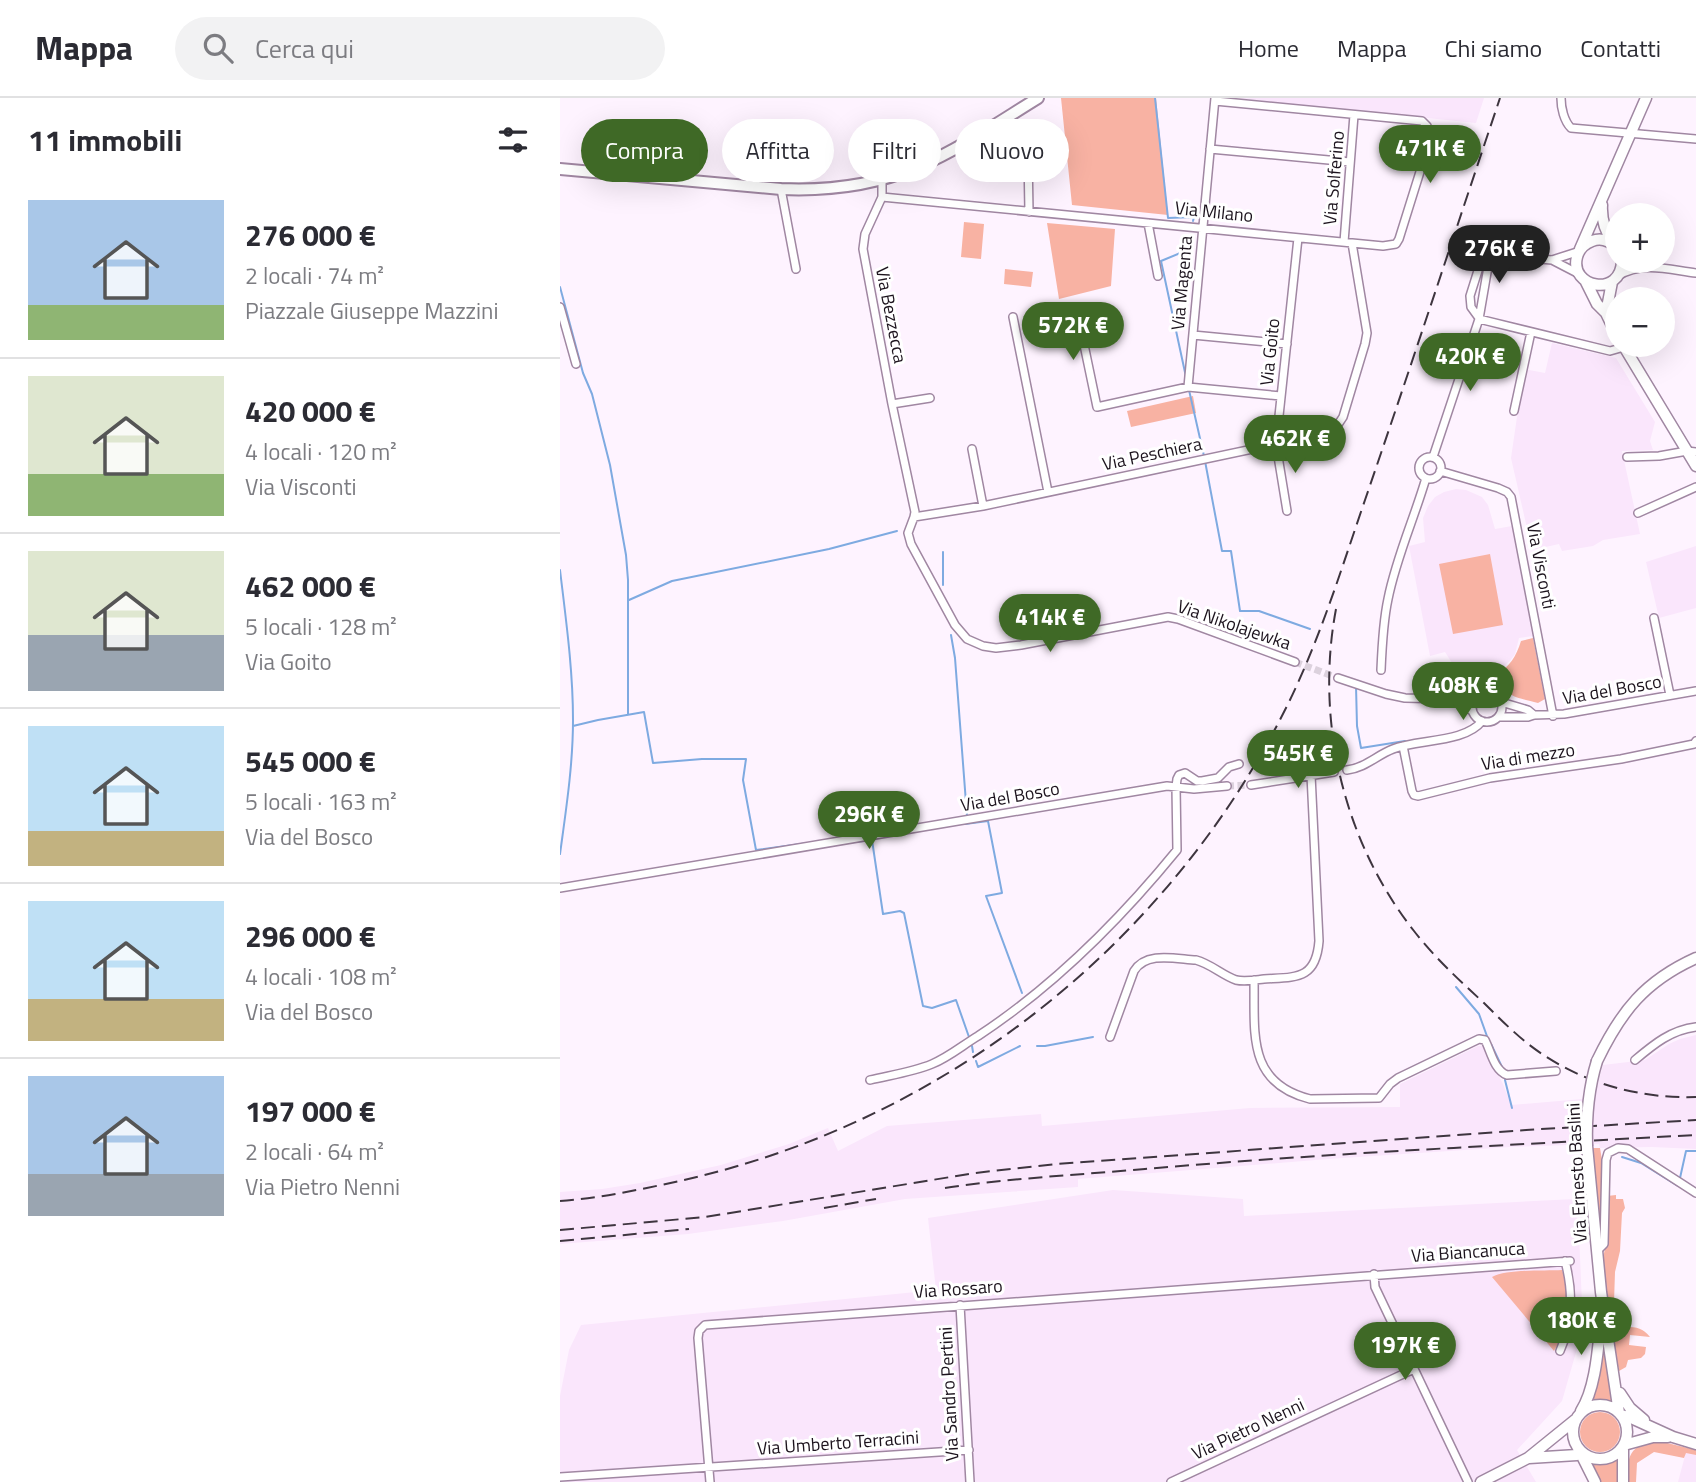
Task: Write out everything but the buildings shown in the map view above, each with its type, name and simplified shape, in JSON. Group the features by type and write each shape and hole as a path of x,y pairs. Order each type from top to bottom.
{"main road":[{"path":"941,156 1038,98"},
{"path":"1605,312 1597,304 1576,264 1646,98"},
{"path":"562,170 801,190 862,182"},
{"path":"1603,197 1605,228"},
{"path":"1580,250 1588,242 1605,242"},
{"path":"1613,287 1620,273"},
{"path":"1582,277 1598,285 1615,279"},
{"path":"1630,357 1691,452 1696,466"},
{"name":"Via Ernesto Baslini","path":"1620,1414 1597,1251 1587,1146 1589,1090 1597,1061 1611,1032 1633,1002 1663,976 1696,958"},
{"name":"Via Ernesto Baslini","path":"1577,1417 1585,1405 1593,1374 1603,1306"},
{"path":"1616,1383 1630,1408 1659,1431"},
{"path":"1481,1482 1528,1458 1589,1407 1598,1405 1612,1408 1659,1431 1696,1444"},
{"path":"1577,1417 1573,1428 1576,1444 1582,1452 1591,1457 1603,1459 1614,1455 1626,1439 1626,1426 1620,1414"},
{"path":"1623,1445 1653,1437 1673,1437"},
{"path":"1623,1445 1623,1482"},
{"path":"1528,1458 1577,1455 1582,1452"},
{"path":"1582,1452 1595,1482"}],"street":[{"path":"1561,98 1561,106 1571,128 1696,139"},
{"path":"1215,99 1354,115"},
{"name":"Via Magenta","path":"1188,387 1215,99"},
{"name":"Via Milano","path":"882,197 1348,243 1383,246 1396,244 1424,159 1427,127 1422,121 1354,115"},
{"name":"Via Solferino","path":"1348,243 1354,115"},
{"path":"1210,149 1350,162"},
{"path":"882,182 882,197"},
{"path":"1028,182 1029,212"},
{"path":"781,189 796,269"},
{"name":"Via Bezzecca","path":"882,197 865,234 863,249 915,512 913,519"},
{"path":"1148,223 1158,276"},
{"name":"Via Goito","path":"1287,510 1276,444 1298,238"},
{"name":"Via Peschiera","path":"913,519 1276,444 1333,428 1343,417 1367,333 1348,243"},
{"path":"1552,260 1580,250"},
{"path":"1582,277 1552,260 1488,255 1481,261 1470,300 1471,307 1479,319 1605,350"},
{"path":"1433,457 1479,319 1489,261 1496,255"},
{"path":"1675,271 1696,273"},
{"path":"1615,279 1624,273"},
{"path":"1470,300 1473,304 1481,303"},
{"path":"560,307 576,363"},
{"path":"1077,311 1097,407 1188,387 1281,396"},
{"path":"1013,317 1048,492"},
{"path":"1514,411 1531,332"},
{"path":"1193,335 1287,344"},
{"path":"892,404 930,398"},
{"path":"972,449 984,506"},
{"path":"1627,457 1691,452"},
{"path":"1433,457 1440,463 1440,471 1435,478 1426,478 1420,473 1419,464 1425,458 1433,457"},
{"name":"Via Visconti","path":"1440,471 1499,488 1511,497 1553,716"},
{"path":"1381,670 1382,636 1388,599 1426,478"},
{"path":"1638,513 1696,487"},
{"name":"Via Nikolajewka","path":"913,519 908,533 911,544 955,625 967,639 983,646 996,648 1020,645 1168,618 1178,619 1295,662"},
{"path":"1654,618 1671,695"},
{"path":"1338,678 1405,698 1448,699 1459,695 1476,697 1490,692 1498,696 1502,709 1499,717 1493,721 1482,721 1467,707 1448,699"},
{"name":"Via del Bosco","path":"1499,717 1553,716 1696,691"},
{"path":"1465,732 1474,713 1473,704 1476,697"},
{"name":"Via del Bosco","path":"1501,702 1528,710 1534,715"},
{"path":"1347,770 1361,766 1394,748 1458,736 1477,727 1482,721"},
{"name":"Via di mezzo","path":"1403,746 1412,791 1418,796 1490,778 1621,759 1695,743"},
{"name":"Via del Bosco","path":"1176,787 1178,776 1182,774 1202,781 1218,778 1229,767 1239,764"},
{"path":"1251,785 1334,772"},
{"path":"1111,1037 1134,971 1137,965 1145,960 1196,960 1234,979 1244,981 1300,975 1313,965 1318,954 1319,941 1311,775"},
{"name":"Via del Bosco","path":"560,888 1167,786 1194,789 1227,786"},
{"path":"870,1080 921,1068 948,1056 1030,999 1080,956 1132,903 1177,850 1176,787"},
{"path":"1254,980 1259,1057 1265,1070 1276,1082 1301,1097 1379,1098 1398,1078 1479,1039 1485,1041 1503,1074 1556,1071"},
{"path":"1635,1060 1664,1036 1696,1027"},
{"path":"1597,1251 1604,1244 1606,1160 1608,1153 1613,1150 1628,1149 1696,1194"},
{"name":"Via Biancanuca","path":"1374,1274 1567,1261 1569,1325 1560,1351"},
{"path":"1374,1274 1376,1287 1468,1482"},
{"name":"Via Rossaro","path":"710,1482 698,1338 703,1326 714,1323 1374,1274"},
{"name":"Via Sandro Pertini","path":"960,1305 970,1482"},
{"name":"Via Pietro Nenni","path":"1171,1482 1414,1369"},
{"name":"Via Umberto Terracini","path":"560,1477 968,1450"}],"shaded area":[{"path":"1061,98 1156,98 1168,215 1072,205 1069,119 1063,119"},
{"path":"1233,98 1484,98 1476,123"},
{"path":"964,222 984,224 981,259 961,257"},
{"path":"1047,223 1115,229 1111,286 1059,299"},
{"path":"1005,269 1033,272 1031,287 1004,284"},
{"path":"1552,343 1616,358 1655,422 1650,441 1653,450 1622,451 1640,534 1562,551 1559,544 1532,550 1511,458 1524,369 1545,373"},
{"path":"1193,396 1196,413 1131,427 1127,411"},
{"path":"1456,489 1482,497 1488,505 1495,529 1512,526 1533,636 1519,638 1515,654 1510,661 1489,675 1470,674 1460,670 1445,652 1430,656 1409,546 1425,542 1423,518 1435,497"},
{"path":"1696,546 1696,608 1659,618 1646,562"},
{"path":"1490,554 1503,625 1453,634 1439,564"},
{"path":"1533,638 1545,699 1538,703 1508,693 1496,675 1512,661 1521,641"},
{"path":"1696,1035 1696,1149 1600,1148 1599,1144 1510,1147 1078,1179 1078,1187 905,1199 783,1221 688,1234 560,1244 560,1192 640,1183 721,1165 789,1144 828,1128 838,1151 887,1126 1041,1114 1042,1126 1250,1108 1400,1107 1400,1084 1478,1046 1485,1049 1511,1105 1594,1098 1603,1065 1645,1060 1669,1044"},
{"path":"1593,1148 1600,1148 1602,1192 1607,1196 1616,1195 1616,1199 1623,1199 1625,1208 1622,1213 1620,1251 1615,1272 1614,1302 1607,1303 1603,1258 1606,1244 1600,1241"},
{"path":"1113,1190 1243,1199 1244,1216 1575,1199 1583,1328 1562,1401 1517,1450 1536,1482 560,1482 560,1396 569,1350 581,1325 936,1290 928,1218"},
{"path":"1562,1270 1567,1290 1567,1312 1563,1332 1554,1351 1492,1277 1516,1272"},
{"path":"1626,1327 1640,1329 1650,1337 1630,1335 1629,1345 1646,1347 1645,1354 1641,1358 1628,1360 1626,1367 1619,1371 1610,1330"},
{"path":"1603,1334 1614,1405 1592,1401 1601,1365"},
{"path":"1600,1412 1608,1413 1614,1418 1619,1424 1619,1440 1614,1446 1608,1451 1600,1452 1592,1451 1586,1446 1581,1440 1580,1432 1581,1424 1586,1418 1592,1413"},
{"path":"1663,1442 1696,1450 1696,1455 1686,1453 1684,1458 1654,1452 1637,1463 1636,1482 1627,1482 1628,1463 1633,1451 1644,1444"},
{"path":"1686,1452 1696,1455 1696,1482 1678,1482"},
{"path":"1619,1456 1618,1482 1599,1482 1590,1461 1604,1462"}],"waterway":[{"path":"1155,98 1168,218 1194,217 1193,221"},
{"path":"1186,377 1161,261 1190,249 1192,235"},
{"path":"560,287 610,465 626,555 628,714"},
{"path":"1189,390 1204,456"},
{"path":"1205,461 1222,551 1231,551 1240,611 1259,611 1310,629"},
{"path":"629,600 672,581 829,549 897,531"},
{"path":"943,552 943,585"},
{"path":"560,570 573,701 573,737 560,854"},
{"path":"951,635 967,816"},
{"path":"1356,686 1357,726 1361,748 1405,741"},
{"path":"573,726 644,712 653,763 746,759 743,780 756,850 808,843"},
{"path":"965,824 988,821 1002,893 986,896 1022,993"},
{"path":"846,843 872,840 883,914 900,911 904,913 923,1006 932,1008 956,1000 969,1037"},
{"path":"1456,987 1479,1014 1488,1039"},
{"path":"1037,1046 1093,1037"},
{"path":"1491,1044 1502,1067"},
{"path":"972,1046 973,1052"},
{"path":"976,1061 978,1067 1020,1046"},
{"path":"1505,1080 1512,1108"},
{"path":"1680,1178 1686,1151 1696,1151"},
{"path":"1622,1157 1641,1163 1678,1186"}],"tunnel":[{"path":"1295,662 1338,678"},
{"path":"1227,786 1251,785"}],"railway":[{"path":"560,1201 638,1190 684,1180 780,1152 871,1115 958,1067 1038,1010 1112,945 1179,873 1238,793 1287,706 1310,655 1500,98"},
{"path":"1336,609 1330,651 1329,693 1340,778 1369,858 1389,896 1414,931 1505,1024 1527,1043 1565,1068 1629,1091 1696,1097"},
{"path":"560,1230 705,1217 975,1173 1056,1164 1696,1120"},
{"path":"945,1188 1020,1179 1283,1158 1696,1135"},
{"path":"824,1208 876,1199"},
{"path":"560,1241 689,1229"}]}
